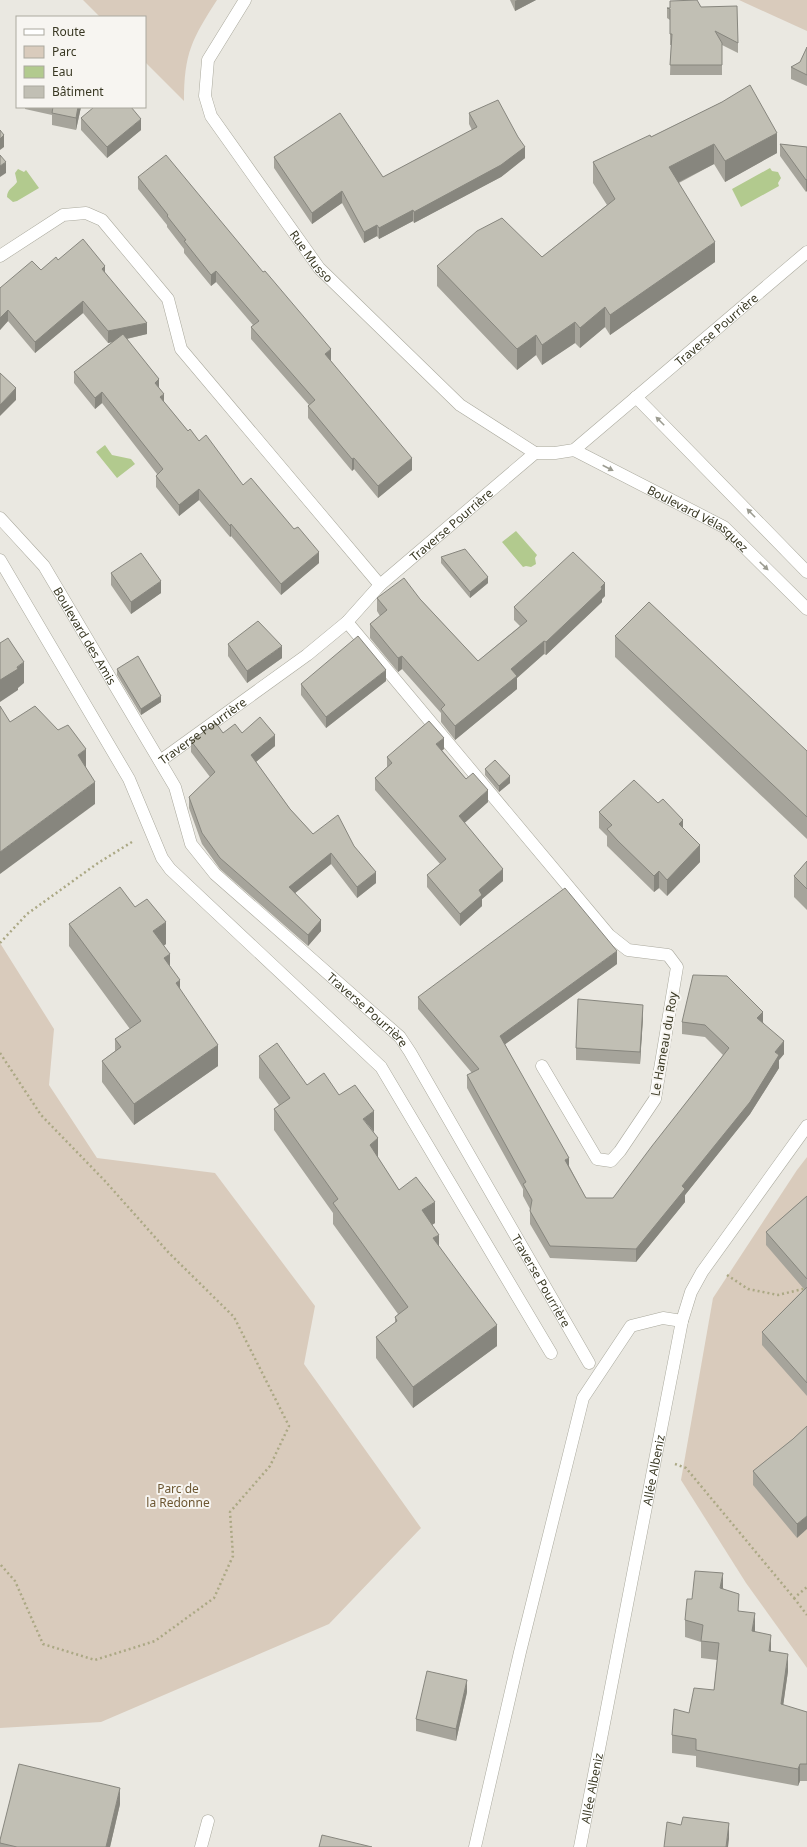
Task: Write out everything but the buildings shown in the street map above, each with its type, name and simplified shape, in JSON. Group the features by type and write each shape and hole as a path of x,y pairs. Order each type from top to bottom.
{"street":[{"name":"Rue Musso","path":"244,0 208,60 205,96 211,116 319,268 460,406 535,453"},
{"path":"0,256 63,216 86,212 102,220 168,299 181,348 380,585"},
{"name":"Traverse Pourrière","path":"574,450 807,252"},
{"path":"636,397 807,572"},
{"path":"535,453 555,453 574,450"},
{"name":"Boulevard Vélasquez","path":"574,450 724,527 807,609"},
{"name":"Traverse Pourrière","path":"535,453 380,585 347,622 307,655 160,761 175,787 191,844 215,874 400,1037 589,1363"},
{"name":"Boulevard des Amis","path":"0,518 44,566 160,761"},
{"path":"0,560 129,779 162,858 170,869 381,1067 551,1354"},
{"name":"Le Hameau du Roy","path":"347,622 609,935 628,950 668,955 677,967 656,1099 620,1151 611,1160 597,1159 542,1066"},
{"name":"Allée Albeniz","path":"580,1847 682,1321 691,1292 710,1262 807,1126"},
{"path":"475,1847 520,1652 583,1398 631,1326 663,1318 682,1321"},
{"path":"201,1847 208,1821"}],"path":[{"path":"0,943 27,914 98,862 130,844 148,825"},
{"path":"0,1053 41,1115 105,1181 169,1253 234,1317 289,1426 270,1466 230,1512 233,1556 214,1598 155,1641 95,1660 43,1644 15,1581 0,1564"},
{"path":"710,1262 748,1289 778,1294 807,1288"},
{"path":"657,1456 686,1468 807,1615"},
{"path":"794,1598 807,1587"}],"green space":[{"path":"83,0 217,0 201,25 191,47 184,84 184,101 146,63 146,16 99,16"},
{"path":"739,0 807,0 807,31"},
{"name":"Parc de la Redonne","path":"0,943 54,1029 49,1085 97,1158 215,1173 315,1306 304,1364 421,1528 329,1624 101,1722 0,1728"},
{"path":"807,1157 807,1668 746,1583 681,1480 713,1298"}],"water":[{"path":"770,168 772,171 778,172 781,178 778,183 779,186 741,207 732,189"},
{"path":"18,169 24,172 26,170 39,188 13,202 7,197 7,194 17,182 15,173"},
{"path":"105,445 112,455 131,459 135,464 117,478 96,452"},
{"path":"516,531 537,555 535,558 536,564 531,567 523,567 502,542"}]}
